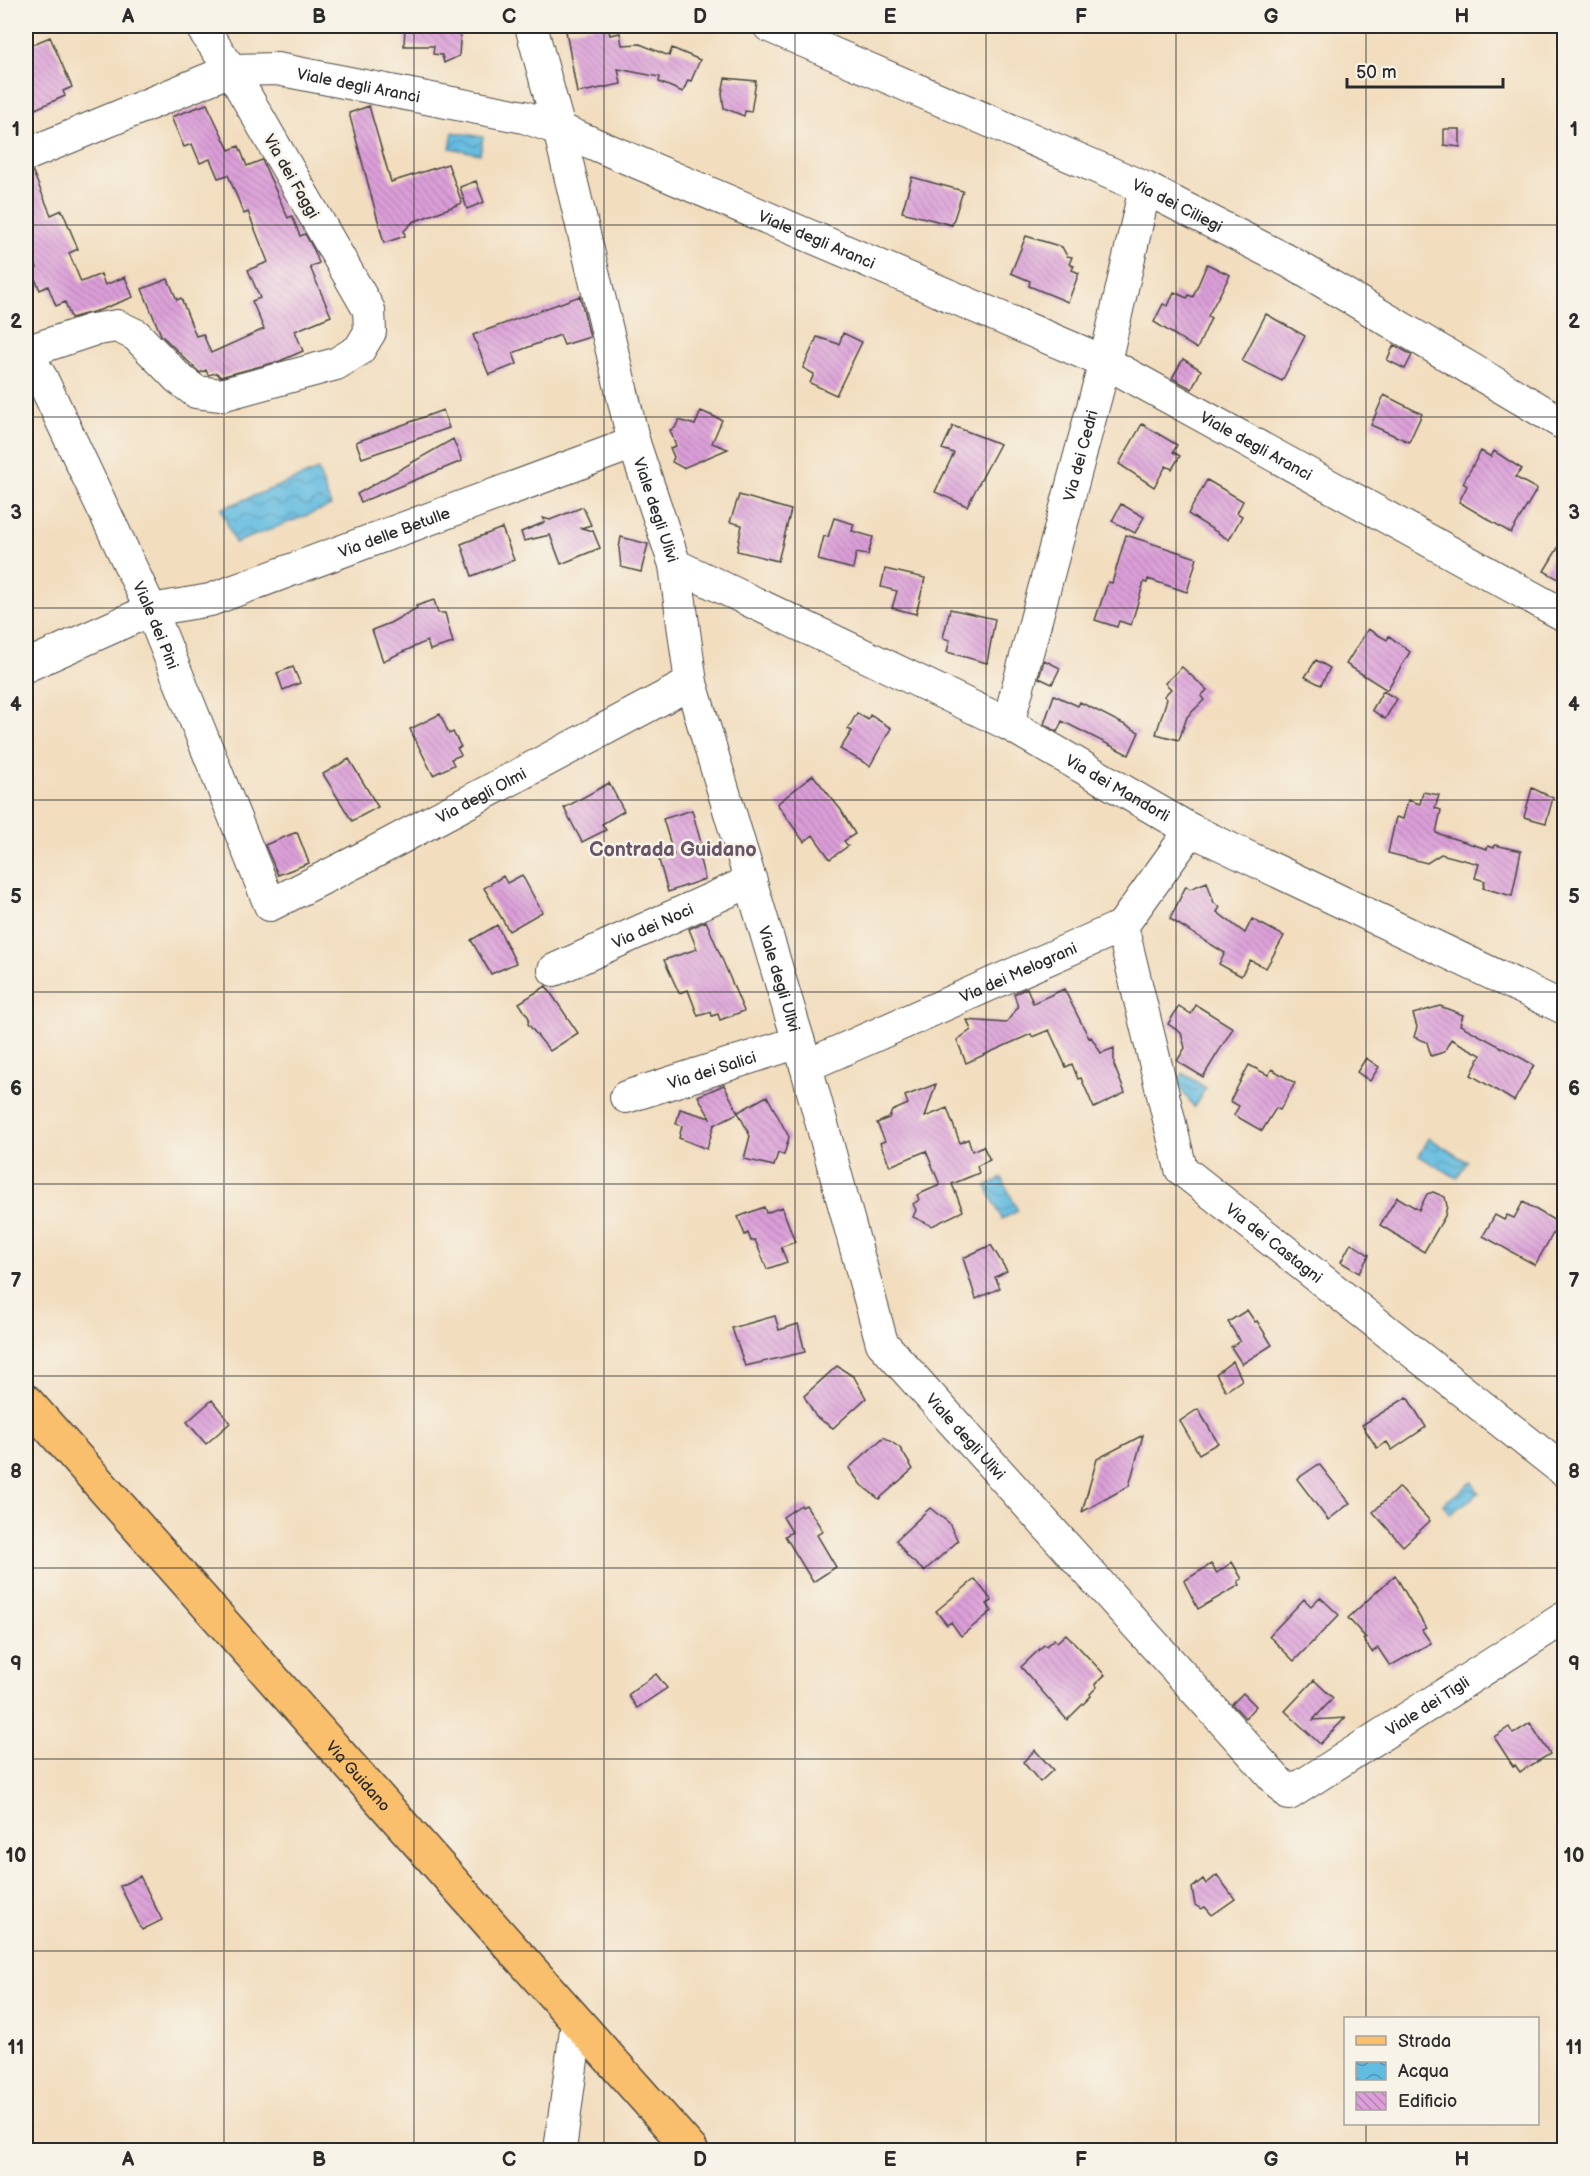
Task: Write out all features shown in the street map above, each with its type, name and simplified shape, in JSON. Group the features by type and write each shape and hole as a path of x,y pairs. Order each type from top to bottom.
{"main road":[{"name":"Via Guidano","path":"26,1401 691,2151"}],"street":[{"name":"Via dei Faggi","path":"26,352 92,330 117,326 136,335 178,378 196,392 221,394 336,364 358,350 370,332 369,310 231,70 201,26"},
{"name":"Viale degli Ulivi","path":"531,26 559,129 634,443 675,565 692,683 803,1054 882,1343 1289,1794"},
{"name":"Via dei Ciliegi","path":"769,26 1145,188 1290,262 1564,424"},
{"name":"Viale degli Aranci","path":"26,155 231,70 278,69 524,117 559,129 1105,362 1564,615"},
{"name":"Via dei Cedri","path":"1008,723 1105,362 1145,188"},
{"name":"Viale dei Pini","path":"26,352 42,379 151,610 270,904"},
{"name":"Via delle Betulle","path":"26,666 151,610 210,600 634,443"},
{"name":"Via dei Mandorli","path":"675,565 1008,723 1191,830 1564,1008"},
{"name":"Via degli Olmi","path":"270,904 367,856 692,683"},
{"path":"1122,926 1191,830"},
{"name":"Via dei Noci","path":"554,970 751,881"},
{"name":"Via dei Melograni","path":"803,1054 1122,926"},
{"name":"Via dei Castagni","path":"1122,926 1181,1169 1564,1472"},
{"name":"Via dei Salici","path":"626,1097 803,1054"},
{"name":"Viale dei Tigli","path":"1289,1794 1564,1618"},
{"path":"560,2151 577,2022"}],"water":[{"path":"453,132 483,137 480,154 450,148"},
{"path":"318,470 331,506 235,543 221,509"},
{"path":"1183,1073 1206,1088 1194,1107 1177,1084"},
{"path":"1429,1138 1467,1162 1457,1178 1419,1156"},
{"path":"1002,1178 1018,1211 1002,1219 986,1186"},
{"path":"1472,1482 1479,1493 1450,1514 1443,1504"}],"building":[{"path":"405,26 461,26 459,56 444,63 442,55 433,54 434,46 404,46"},
{"path":"608,26 610,35 620,33 622,45 640,44 669,56 672,48 700,60 691,81 688,80 683,92 659,82 660,77 618,69 621,84 577,93 566,31"},
{"path":"50,37 72,87 63,91 65,96 26,113 26,47"},
{"path":"725,78 756,81 751,112 745,111 744,116 724,108 722,93"},
{"path":"207,104 229,150 239,146 247,166 262,160 288,218 292,216 300,236 305,234 314,250 319,263 310,267 331,316 295,331 303,351 280,361 220,377 217,373 208,375 206,370 200,373 161,335 142,289 168,279 177,300 181,298 196,336 203,334 211,353 264,329 252,301 260,298 248,270 268,262 248,212 244,214 228,175 218,178 210,159 200,163 192,144 184,147 171,117"},
{"path":"369,106 391,182 448,164 462,203 413,222 404,231 405,236 384,243 349,113"},
{"path":"1444,129 1460,129 1460,147 1444,145"},
{"path":"33,172 51,215 62,210 78,249 69,253 81,282 101,274 105,285 125,277 133,297 71,318 65,302 56,306 48,286 40,290 31,270 37,268 26,240 26,173"},
{"path":"912,177 963,191 952,225 902,212"},
{"path":"476,181 484,202 467,209 460,187"},
{"path":"1026,236 1062,247 1067,256 1072,257 1069,264 1074,266 1072,270 1079,273 1068,302 1029,286 1030,281 1011,273"},
{"path":"1207,264 1230,275 1208,316 1211,318 1197,349 1154,322 1163,304 1168,306 1174,292 1187,298 1189,295 1193,297"},
{"path":"580,296 590,337 564,345 560,335 513,353 517,364 489,375 473,335"},
{"path":"1266,314 1305,336 1282,381 1242,361"},
{"path":"843,333 862,342 836,395 810,383 814,374 803,368 817,337 839,344"},
{"path":"1394,345 1412,355 1405,369 1387,360"},
{"path":"1183,359 1201,370 1192,389 1172,378"},
{"path":"1384,395 1422,414 1409,442 1371,425"},
{"path":"443,410 449,428 362,458 356,442"},
{"path":"701,411 722,420 712,443 728,449 683,468 672,462 674,457 670,448 676,446 670,430 675,428 679,420 695,425"},
{"path":"1142,424 1177,445 1173,452 1180,456 1172,469 1166,466 1154,487 1119,464"},
{"path":"953,426 1000,444 967,506 935,492 954,453 942,449"},
{"path":"453,439 462,461 361,502 357,494"},
{"path":"1481,451 1491,457 1494,451 1522,469 1515,477 1537,489 1511,533 1459,502 1467,486 1463,483"},
{"path":"1207,480 1243,501 1237,513 1242,516 1229,540 1188,514"},
{"path":"739,495 791,510 778,561 737,551 742,525 730,522"},
{"path":"1121,504 1144,517 1135,533 1112,521"},
{"path":"583,507 591,525 581,528 593,531 600,548 561,564 550,535 524,541 521,532 545,522 543,518 550,520"},
{"path":"834,518 854,524 852,531 873,537 868,555 856,553 853,569 818,560 824,536 828,537"},
{"path":"502,528 514,560 472,576 461,544"},
{"path":"1126,535 1197,558 1187,592 1148,579 1147,583 1144,582 1131,625 1119,621 1117,627 1095,620 1108,582 1112,583"},
{"path":"621,537 648,544 641,572 621,567 619,548"},
{"path":"1564,538 1564,582 1544,571"},
{"path":"885,569 925,578 916,614 892,608 897,591 881,587"},
{"path":"434,600 438,613 445,613 453,643 430,650 427,641 383,661 372,630 390,623 417,608 416,606"},
{"path":"950,609 995,619 987,663 947,652 950,640 943,638"},
{"path":"1368,629 1387,640 1389,636 1410,652 1387,690 1346,664"},
{"path":"1044,660 1060,668 1052,684 1039,678"},
{"path":"1316,660 1330,668 1321,685 1305,677"},
{"path":"293,667 300,683 283,690 277,673"},
{"path":"1182,667 1207,690 1201,696 1204,700 1187,717 1179,740 1156,734 1167,699 1164,696 1171,689 1165,683"},
{"path":"1383,691 1397,699 1385,719 1372,710"},
{"path":"1054,695 1078,706 1080,702 1139,732 1129,755 1062,721 1057,732 1044,724"},
{"path":"857,713 868,720 870,715 891,728 870,766 840,749 852,731 848,729"},
{"path":"440,714 449,734 453,732 461,747 457,748 461,755 451,759 454,765 433,775 410,729"},
{"path":"349,759 378,807 352,821 323,774"},
{"path":"813,775 841,810 855,834 844,841 848,846 830,859 813,835 804,842 777,804"},
{"path":"609,783 624,811 602,824 606,830 582,842 564,808"},
{"path":"1532,788 1553,798 1546,823 1524,817"},
{"path":"1423,792 1439,795 1435,808 1441,810 1436,833 1487,849 1488,846 1494,848 1495,845 1521,851 1512,896 1483,888 1485,881 1475,878 1479,864 1441,854 1427,863 1388,853 1396,817 1403,819 1408,800 1420,804"},
{"path":"692,810 701,843 696,845 705,879 668,892 659,860 674,855 663,819"},
{"path":"297,832 309,863 278,875 265,845"},
{"path":"522,875 542,912 509,931 484,888 503,876 507,883"},
{"path":"1207,882 1214,903 1220,907 1217,912 1245,933 1252,919 1284,936 1266,968 1250,960 1241,976 1219,964 1225,953 1170,919 1186,886 1190,889"},
{"path":"706,921 744,1011 720,1020 718,1014 712,1016 711,1012 698,1016 688,990 679,993 664,960 697,949 689,929"},
{"path":"497,925 516,963 491,974 471,940"},
{"path":"546,986 578,1033 550,1051 528,1024 529,1018 519,1003"},
{"path":"1027,988 1033,1003 1064,989 1089,1038 1091,1037 1101,1053 1114,1048 1114,1065 1125,1093 1094,1108 1072,1064 1066,1067 1049,1030 1032,1037 1031,1034 966,1063 957,1040 971,1030 967,1020 1006,1023 1018,1007 1014,994"},
{"path":"1196,1005 1233,1028 1203,1077 1177,1061 1185,1048 1181,1033 1168,1024 1179,1006 1191,1014"},
{"path":"1440,1006 1463,1015 1460,1025 1534,1065 1514,1101 1471,1075 1481,1055 1451,1039 1444,1052 1431,1056 1427,1042 1414,1037 1417,1027 1413,1014"},
{"path":"1366,1058 1379,1067 1370,1081 1357,1072"},
{"path":"1249,1065 1268,1075 1272,1069 1295,1083 1280,1110 1276,1108 1262,1131 1234,1115 1239,1106 1230,1101"},
{"path":"936,1084 925,1117 947,1108 960,1143 968,1139 972,1151 983,1146 990,1160 977,1166 979,1173 952,1184 963,1211 932,1226 913,1217 916,1210 913,1204 919,1200 917,1195 940,1185 926,1151 890,1166 880,1143 885,1141 877,1123 889,1118 892,1111 908,1104 905,1096"},
{"path":"724,1085 738,1113 714,1125 707,1149 679,1138 682,1126 676,1124 680,1109 710,1118 698,1096"},
{"path":"767,1096 789,1137 784,1155 778,1153 774,1166 744,1159 750,1136 738,1112"},
{"path":"1433,1192 1445,1197 1447,1206 1445,1216 1424,1252 1380,1225 1397,1197 1419,1210 1427,1194"},
{"path":"1523,1202 1559,1223 1535,1265 1483,1236 1495,1215 1504,1220 1507,1215 1514,1218"},
{"path":"764,1207 766,1213 782,1207 795,1242 781,1247 787,1262 767,1269 755,1240 751,1241 748,1233 745,1235 738,1217"},
{"path":"1351,1243 1369,1255 1359,1273 1341,1262"},
{"path":"991,1245 1007,1271 995,1277 1000,1288 976,1299 963,1258"},
{"path":"1247,1310 1272,1345 1242,1364 1231,1347 1240,1341 1228,1322"},
{"path":"775,1316 779,1330 798,1324 805,1352 745,1366 732,1328"},
{"path":"1233,1361 1242,1380 1226,1391 1216,1374"},
{"path":"837,1366 854,1377 866,1398 833,1428 816,1417 804,1396"},
{"path":"1407,1397 1426,1427 1392,1450 1387,1442 1377,1448 1362,1425"},
{"path":"212,1400 230,1423 206,1444 187,1422"},
{"path":"1198,1409 1218,1443 1199,1454 1180,1421"},
{"path":"1143,1435 1129,1486 1082,1512 1097,1459"},
{"path":"884,1437 900,1448 913,1469 879,1499 861,1485 849,1468"},
{"path":"1319,1464 1350,1503 1328,1520 1297,1479"},
{"path":"1399,1487 1430,1521 1403,1546 1373,1512"},
{"path":"801,1505 802,1507 806,1505 823,1531 817,1535 836,1567 813,1582 785,1536 792,1532 783,1517"},
{"path":"930,1508 949,1523 958,1541 924,1571 908,1557 896,1540"},
{"path":"1232,1562 1242,1579 1238,1581 1240,1585 1198,1609 1184,1581 1211,1564 1217,1573"},
{"path":"1395,1575 1426,1628 1422,1630 1431,1643 1390,1666 1378,1648 1372,1652 1363,1639 1366,1638 1348,1618"},
{"path":"975,1579 992,1601 987,1604 992,1611 961,1636 951,1622 947,1625 936,1611"},
{"path":"1320,1597 1339,1615 1294,1661 1269,1636 1304,1599 1311,1606"},
{"path":"1066,1634 1105,1675 1095,1684 1097,1687 1090,1694 1091,1696 1067,1720 1021,1667 1044,1645 1046,1646 1054,1639 1057,1642"},
{"path":"656,1674 667,1688 637,1708 628,1695"},
{"path":"1314,1680 1333,1698 1313,1720 1345,1718 1320,1744 1285,1711"},
{"path":"1243,1693 1256,1706 1245,1718 1232,1704"},
{"path":"1530,1723 1550,1754 1520,1772 1515,1765 1513,1766 1494,1737 1509,1727 1513,1734"},
{"path":"1035,1750 1053,1770 1040,1782 1023,1762"},
{"path":"1217,1875 1235,1899 1212,1915 1205,1907 1201,1909 1195,1905 1192,1888 1203,1879 1206,1884"},
{"path":"140,1876 162,1920 142,1930 120,1886"}],"district":[{"name":"Contrada Guidano","path":"673,849"}]}
